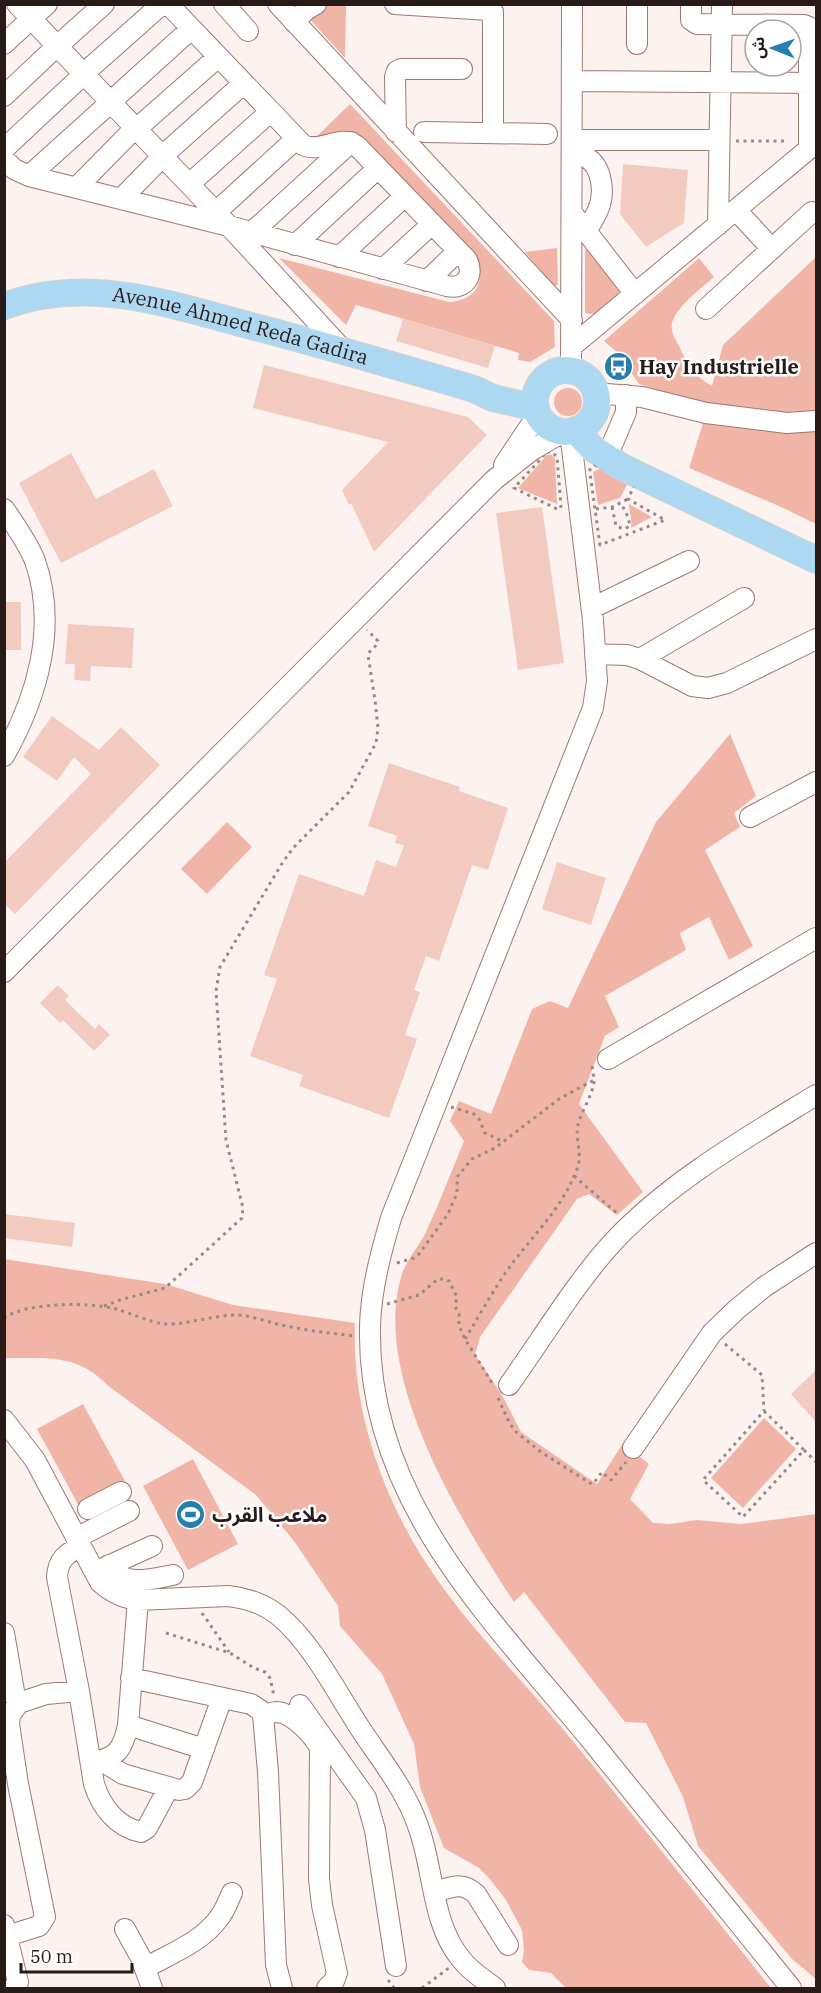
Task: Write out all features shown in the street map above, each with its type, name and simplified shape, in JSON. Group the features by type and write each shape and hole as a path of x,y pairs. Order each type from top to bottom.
{"main road":[{"name":"Avenue Ahmed Reda Gadira","path":"4,306 53,293 110,293 147,299 344,351 474,389 516,391 537,404"},
{"path":"571,359 578,373 589,381 597,400 595,413 574,429"},
{"path":"571,359 564,370 551,374 541,384 537,404 546,424 574,429 612,445 649,466 816,545"},
{"path":"574,429 592,448 622,467 816,560"}],"street":[{"path":"17,4 36,10 60,44 338,332 343,341 344,351"},
{"path":"4,96 104,4"},
{"path":"4,149 162,4"},
{"path":"168,4 296,139 307,147 316,148 351,142"},
{"path":"224,4 248,31"},
{"path":"278,4 572,320"},
{"path":"294,22 316,4"},
{"path":"394,4 456,6 491,10 494,15 493,133"},
{"path":"571,359 572,4"},
{"path":"637,4 637,44"},
{"path":"571,359 635,294 813,146 810,30 807,26 722,14 694,23 691,20 691,4"},
{"path":"4,44 36,10"},
{"path":"718,225 722,14"},
{"path":"29,176 191,29"},
{"path":"76,188 139,125 218,57"},
{"path":"396,132 394,77 397,71 401,69 462,69"},
{"path":"572,81 810,83"},
{"path":"121,199 166,153 243,84"},
{"path":"165,210 193,181 270,112"},
{"path":"424,132 547,134"},
{"path":"233,221 296,139"},
{"path":"572,147 719,140"},
{"path":"4,159 14,169 29,176 165,210 233,221 295,244 451,287 465,283 470,274 469,264 351,142"},
{"path":"233,221 351,142"},
{"path":"572,147 593,163 598,170 602,186 598,210 587,231"},
{"path":"295,244 378,168"},
{"path":"339,257 405,196"},
{"path":"736,210 772,249"},
{"path":"572,213 635,294"},
{"path":"706,309 812,213"},
{"path":"383,269 432,224"},
{"path":"427,281 458,251"},
{"path":"595,393 642,397 706,413 787,423 816,421"},
{"path":"612,445 626,412 626,395"},
{"path":"494,480 537,404"},
{"path":"4,972 494,480 532,450 574,429 596,654 596,693 589,722 395,1207 384,1241 372,1308 373,1374 377,1401 391,1453 413,1502 442,1554 480,1609 589,1738 791,1989"},
{"path":"4,509 34,561 42,593 45,629 39,678 21,727 4,756"},
{"path":"592,608 689,561"},
{"path":"640,659 744,598"},
{"path":"596,654 617,653 640,659 692,686 708,688 727,683 816,639"},
{"path":"750,817 816,782"},
{"path":"608,1059 816,938"},
{"path":"499,1387 612,1243 630,1225 716,1157 816,1095"},
{"path":"633,1448 712,1333 764,1287 816,1253"},
{"path":"8,1430 35,1460 79,1542 102,1569 135,1581 173,1575"},
{"path":"88,1509 114,1495 124,1514 79,1542 63,1556 59,1563 57,1576 79,1691 96,1762 98,1796 105,1809 120,1822 138,1832 147,1828 169,1787"},
{"path":"102,1569 152,1546"},
{"path":"102,1569 100,1582 111,1592 138,1600 240,1597 265,1606 287,1623 308,1649 401,1788 418,1825 443,1926 452,1946 470,1969 495,1989"},
{"path":"96,1762 115,1754 121,1749 125,1740 138,1600"},
{"path":"4,1633 15,1697 19,1703"},
{"path":"131,1678 251,1704 269,1713 289,1716 324,1747 366,1798 375,1830 396,1966"},
{"path":"13,1989 18,1982 6,1930 39,1926 45,1917 18,1784 9,1724 10,1715 19,1703 56,1692 79,1691"},
{"path":"96,1762 123,1774 179,1790 185,1789 192,1782 222,1698"},
{"path":"300,1705 324,1747 320,1879 324,1915 337,1969 332,1986"},
{"path":"269,1713 268,1772 276,1965 282,1989"},
{"path":"128,1725 204,1749"},
{"path":"435,1892 457,1886 469,1887 476,1894 508,1945"},
{"path":"145,1968 190,1943 213,1926 221,1917 232,1893"},
{"path":"125,1929 145,1968 152,1989"}],"path":[{"path":"719,140 788,141"},
{"path":"547,452 555,454 559,472 560,509 514,488 529,471 547,452"},
{"path":"595,509 612,507 628,499 635,484 595,465 590,468 590,473 595,509 600,545 665,520 628,499"},
{"path":"621,503 628,517 630,533"},
{"path":"612,507 616,526 628,528"},
{"path":"104,1306 165,1288 242,1218 243,1208 226,1140 217,978 220,967 281,865 293,848 350,792 376,743 378,728 368,655 378,641 357,619"},
{"path":"465,1339 513,1262 559,1207 574,1176 579,1158 578,1127 594,1080 592,1063 594,1056 602,1053 608,1059"},
{"path":"378,1268 414,1258 419,1254 448,1214 457,1193 459,1175 472,1159 504,1142 559,1099 594,1080"},
{"path":"436,1102 474,1114 479,1119 485,1133 504,1142"},
{"path":"574,1176 630,1225"},
{"path":"372,1308 414,1298 438,1279 446,1279 455,1291 459,1326 465,1339 499,1387 510,1424 516,1432 541,1452 593,1484 602,1472 611,1480 633,1454 633,1448"},
{"path":"4,1318 19,1310 44,1306 104,1306 164,1324 237,1315 253,1317 291,1328 371,1338"},
{"path":"712,1333 762,1375 764,1411 816,1462"},
{"path":"764,1411 703,1480 743,1517 804,1450"},
{"path":"200,1609 230,1653"},
{"path":"166,1633 230,1653 254,1668 266,1672 270,1678 269,1713"},
{"path":"422,1989 450,1967"}],"shaded area":[{"path":"322,5 346,6 345,58 307,16"},
{"path":"350,104 554,321 555,347 530,362 518,360 519,353 356,305 346,325 279,258 449,302 466,298 477,288 480,274 475,257 357,134 351,133 312,141"},
{"path":"557,248 558,285 553,286 525,252"},
{"path":"589,249 622,295 597,315 585,313 585,250"},
{"path":"816,257 816,524 689,468 704,420 693,402 639,384 618,353 604,341 699,258 714,277 680,308 672,323 672,330 691,367 698,376 712,386 723,345"},
{"path":"568,388 578,392 582,402 578,412 568,416 558,412 554,402 558,392"},
{"path":"547,455 552,455 555,459 557,504 518,488"},
{"path":"599,469 628,483 620,498 598,505 593,472"},
{"path":"629,504 652,517 631,528"},
{"path":"730,734 756,796 734,813 740,827 705,850 753,946 729,960 709,917 680,933 686,950 605,996 619,1027 605,1036 579,1104 643,1192 617,1215 589,1194 577,1199 480,1337 475,1355 502,1395 521,1432 597,1484 623,1443 649,1464 630,1499 653,1523 669,1524 697,1520 741,1524 816,1514 816,1979 792,1959 698,1846 683,1797 646,1723 625,1722 524,1592 514,1602 492,1569 446,1489 409,1401 398,1356 395,1314 402,1274 425,1234 464,1141 450,1121 459,1101 491,1114 532,1009 550,1001 568,1008 656,822"},
{"path":"227,822 252,847 207,894 181,869"},
{"path":"4,1259 165,1284 233,1305 355,1323 355,1358 359,1393 377,1463 390,1496 424,1560 458,1608 567,1734 771,1988 566,1988 551,1973 529,1970 522,1962 524,1950 522,1930 506,1900 479,1868 444,1848 420,1787 414,1744 382,1674 340,1626 338,1606 294,1541 256,1495 84,1367 60,1360 5,1358"},
{"path":"83,1404 125,1481 79,1506 37,1429"},
{"path":"764,1418 796,1449 743,1508 711,1478"},
{"name":"ملاعب القرب","path":"193,1459 238,1544 188,1570 143,1486"}],"building":[{"path":"623,164 688,170 684,223 646,247 620,214"},
{"path":"403,319 495,346 488,368 396,341"},
{"path":"264,365 468,417 487,435 374,552 351,503 349,505 342,490 388,442 253,408"},
{"path":"71,453 96,499 154,469 173,506 61,563 19,483"},
{"path":"542,507 564,663 518,670 496,513"},
{"path":"4,602 21,602 21,650 4,650"},
{"path":"68,624 134,628 132,668 91,666 90,681 74,680 75,664 65,664"},
{"path":"52,716 99,750 121,727 160,765 15,914 4,903 4,863 91,774 74,757 57,781 23,757"},
{"path":"389,763 460,787 459,791 508,808 488,870 472,865 439,961 426,956 414,990 420,992 405,1035 417,1039 389,1118 299,1086 303,1075 250,1056 277,979 264,975 299,874 364,896 376,860 396,867 404,845 395,843 397,836 368,826"},
{"path":"557,862 606,878 591,925 542,909"},
{"path":"58,985 69,996 65,1000 95,1029 99,1024 110,1035 94,1051 63,1020 60,1023 40,1003"},
{"path":"4,1214 75,1223 72,1247 4,1238"},
{"path":"816,1370 816,1422 791,1394"}],"place":[{"name":"Hay Industrielle","path":"618,367"},
{"name":"ملاعب القرب","path":"191,1515"}]}
